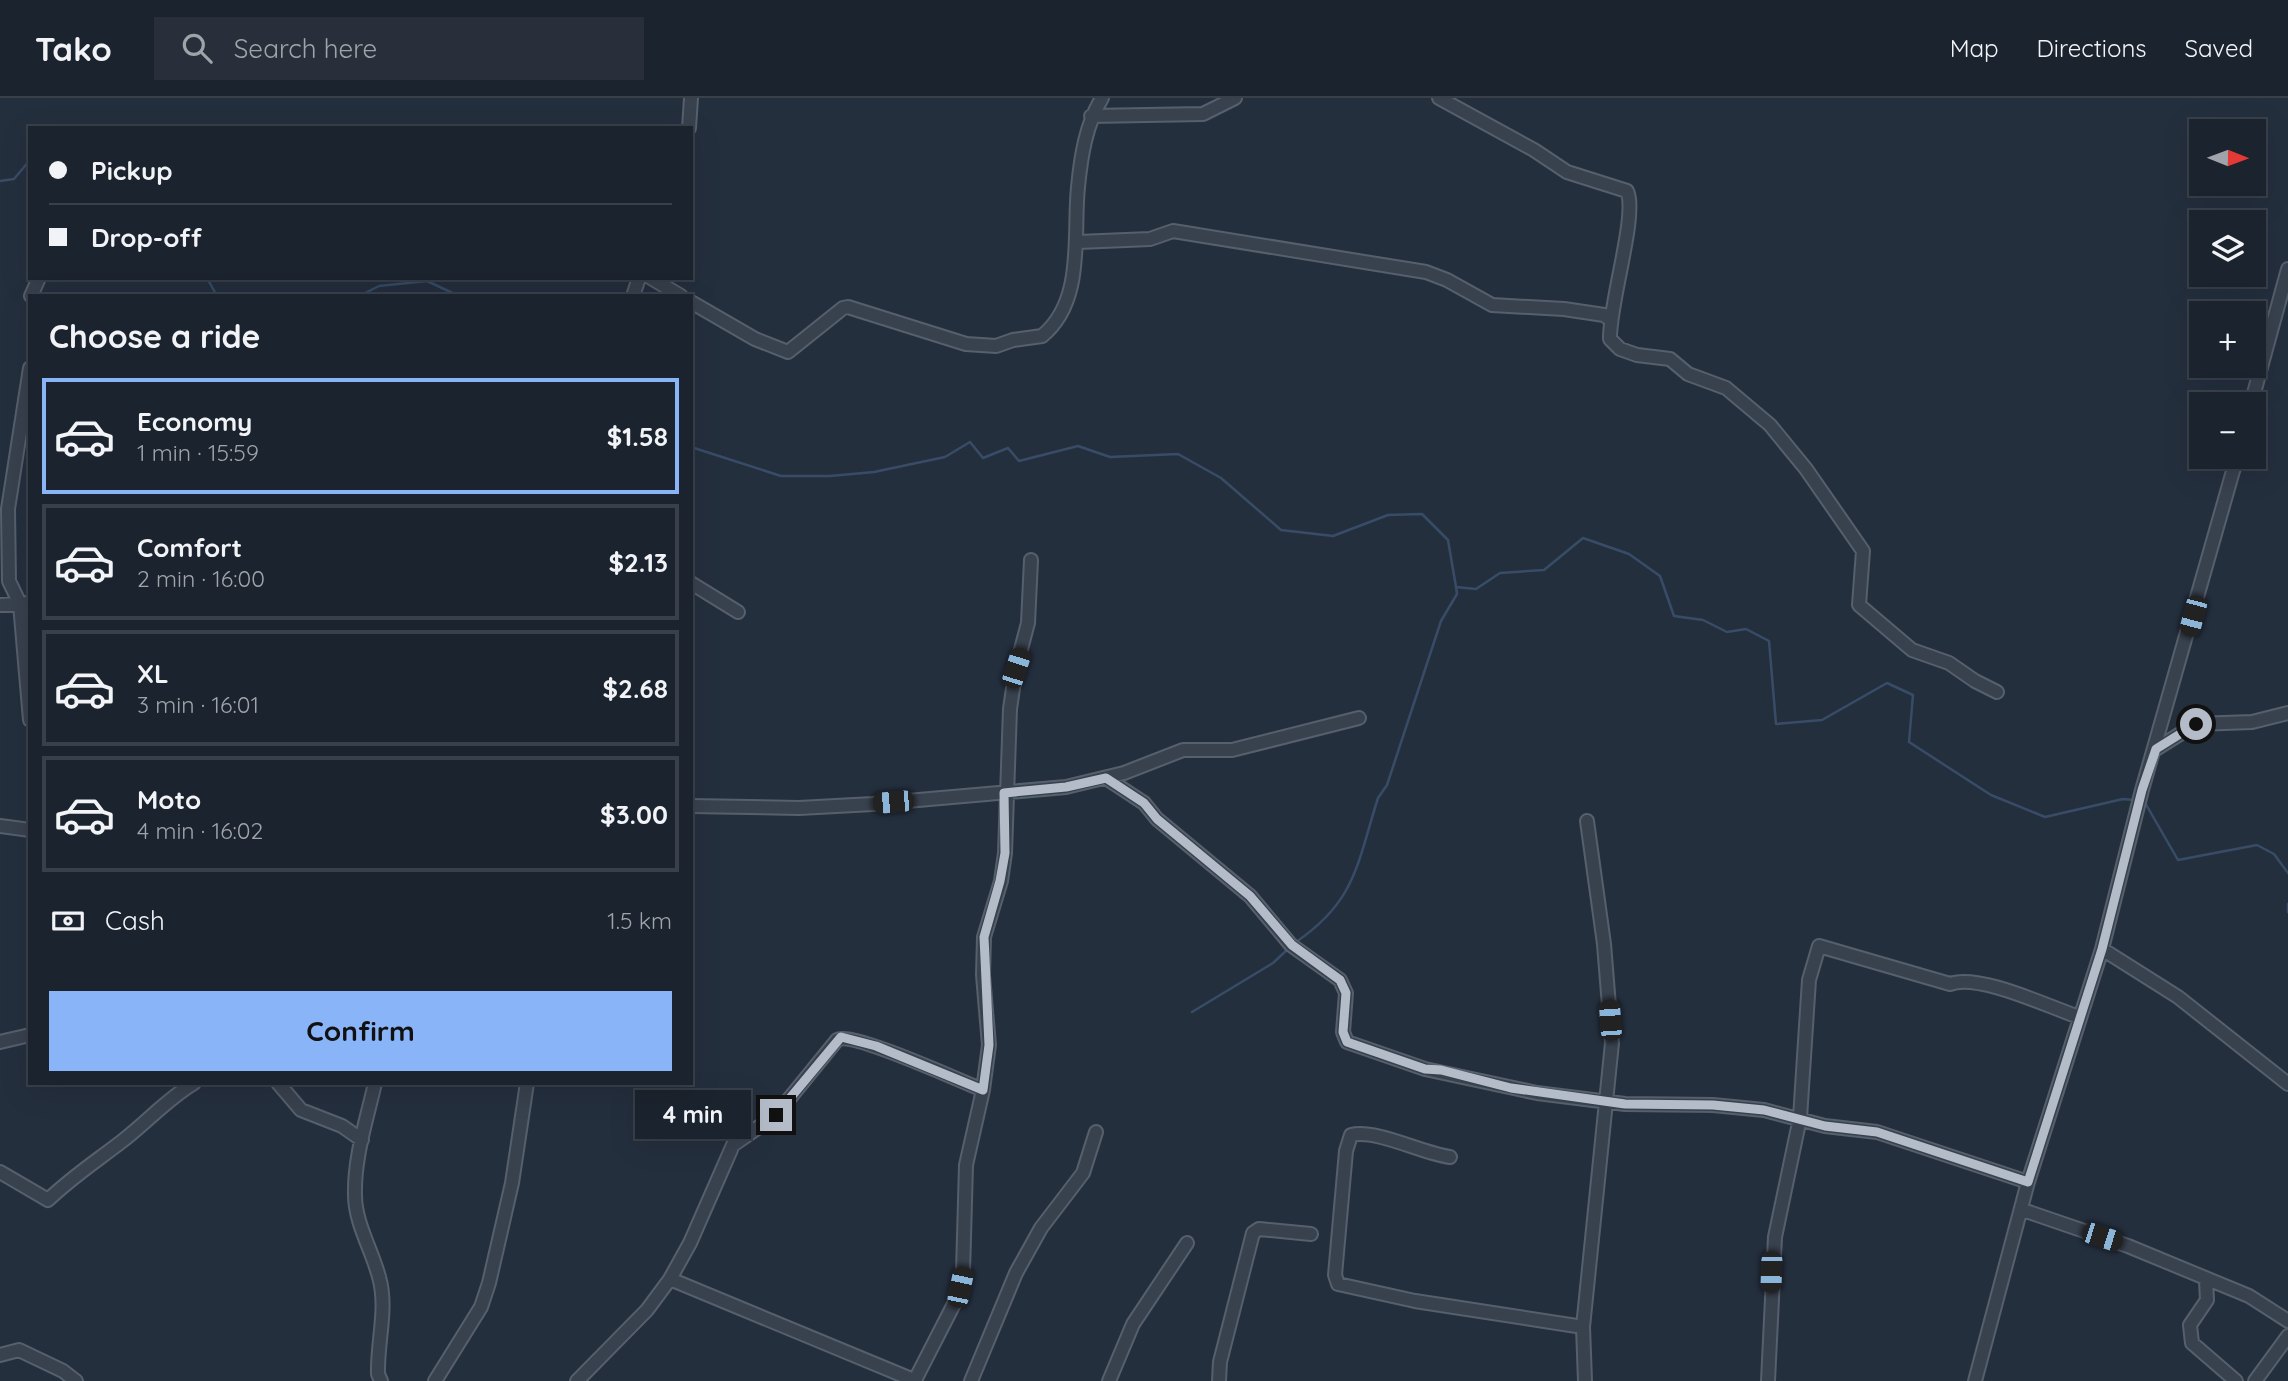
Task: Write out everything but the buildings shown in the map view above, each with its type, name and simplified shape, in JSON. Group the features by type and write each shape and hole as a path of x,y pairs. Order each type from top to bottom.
{"street":[{"path":"689,126 691,98"},
{"path":"693,303 783,352 794,350 843,308 848,307 966,344 996,346 1013,340 1042,336 1060,318 1077,242 1078,188 1091,116 1102,98"},
{"path":"1091,116 1203,114 1236,98"},
{"path":"1439,98 1534,150 1567,173 1627,191 1631,200 1631,215 1620,259 1610,340 1620,349 1637,355 1670,359 1688,374 1738,396 1770,425 1806,469 1863,551 1859,605 1912,650 1949,663 1997,692"},
{"path":"1077,242 1150,239 1173,231 1247,241 1426,272 1447,279 1492,305 1564,309 1604,315 1611,320"},
{"path":"2254,392 2288,269"},
{"path":"654,280 678,294"},
{"path":"28,381 8,509 9,581 25,604 28,674"},
{"path":"1975,1381 2023,1210 2028,1182 2102,949 2142,790 2156,749 2234,469"},
{"path":"670,1279 916,1381 960,1287 965,1258 966,1165 983,1090 989,1045 984,937 1005,853 1004,793 1010,709 1030,610 1031,560"},
{"path":"693,584 738,612"},
{"path":"0,606 25,604"},
{"path":"2156,749 2196,724 2252,722 2288,713"},
{"path":"693,806 811,807 1066,787 1106,778 1183,750 1232,750 1359,718"},
{"path":"1106,778 1144,803 1157,819 1250,896 1292,945 1340,980 1346,993 1343,1032 1347,1042 1425,1069 1441,1070 1485,1084 1605,1102 1713,1105 1764,1110 1825,1126 1892,1136 2028,1182"},
{"path":"1585,1381 1583,1327 1612,1043 1604,944 1587,821"},
{"path":"0,826 28,830"},
{"path":"1768,1381 1775,1237 1800,1118 1809,980 1819,946 1950,984 1958,981 1976,982 2080,1017"},
{"path":"2102,949 2178,998 2288,1084"},
{"path":"0,1042 28,1035"},
{"path":"577,1381 647,1310 670,1279 695,1233 733,1145 776,1115 837,1040 847,1037 876,1046 983,1090"},
{"path":"0,1171 48,1200 79,1171 123,1141 191,1085"},
{"path":"280,1085 301,1110 342,1126 362,1140"},
{"path":"375,1085 362,1140 355,1195 357,1214 380,1278 383,1303 378,1374 381,1381"},
{"path":"435,1381 481,1307 489,1283 512,1183 527,1085"},
{"path":"971,1381 1016,1273 1041,1228 1083,1173 1096,1132"},
{"path":"1450,1157 1428,1154 1365,1133 1351,1135 1346,1151 1335,1275 1338,1284 1415,1301 1583,1327"},
{"path":"2023,1210 2128,1246 2206,1281 2249,1296 2288,1321"},
{"path":"1219,1381 1220,1363 1253,1233 1259,1229 1311,1234"},
{"path":"1110,1381 1133,1324 1187,1242"},
{"path":"2206,1281 2207,1300 2190,1325 2192,1343 2236,1381"},
{"path":"2255,1381 2288,1336"},
{"path":"0,1355 19,1350 63,1371 76,1381"}],"waterway":[{"path":"0,181 14,179 28,162"},
{"path":"208,280 216,294"},
{"path":"363,294 379,286 427,281 455,294"},
{"path":"693,448 781,476 830,476 874,472 945,457 970,442 983,458 1008,448 1019,461 1078,446 1110,457 1178,454 1221,478 1281,530 1333,536 1388,515 1422,514 1448,540 1456,587 1476,589 1500,573 1544,570 1583,538 1629,554 1660,576 1674,616 1703,620 1727,632 1746,629 1769,641 1776,724 1822,720 1887,683 1913,695 1909,742 1991,795 2045,817 2123,799 2134,800"},
{"path":"1296,942 1331,911 1352,879 1378,798 1387,785 1441,621 1457,594 1456,587"},
{"path":"2144,801 2178,860 2257,845 2274,854 2288,873"},
{"path":"2288,904 2288,912"},
{"path":"1192,1012 1273,963 1288,949"}],"route":[{"path":"776,1115 841,1037 876,1046 983,1090 989,1045 989,1018 983,975 984,937 1005,853 1004,793 1066,787 1106,778 1144,803 1157,819 1250,896 1292,945 1340,980 1346,993 1343,1038 1347,1042 1425,1069 1441,1070 1485,1084 1538,1093 1625,1104 1713,1105 1764,1110 1825,1126 1877,1132 2015,1180 2028,1182 2102,949 2142,790 2156,749 2196,724"}]}
